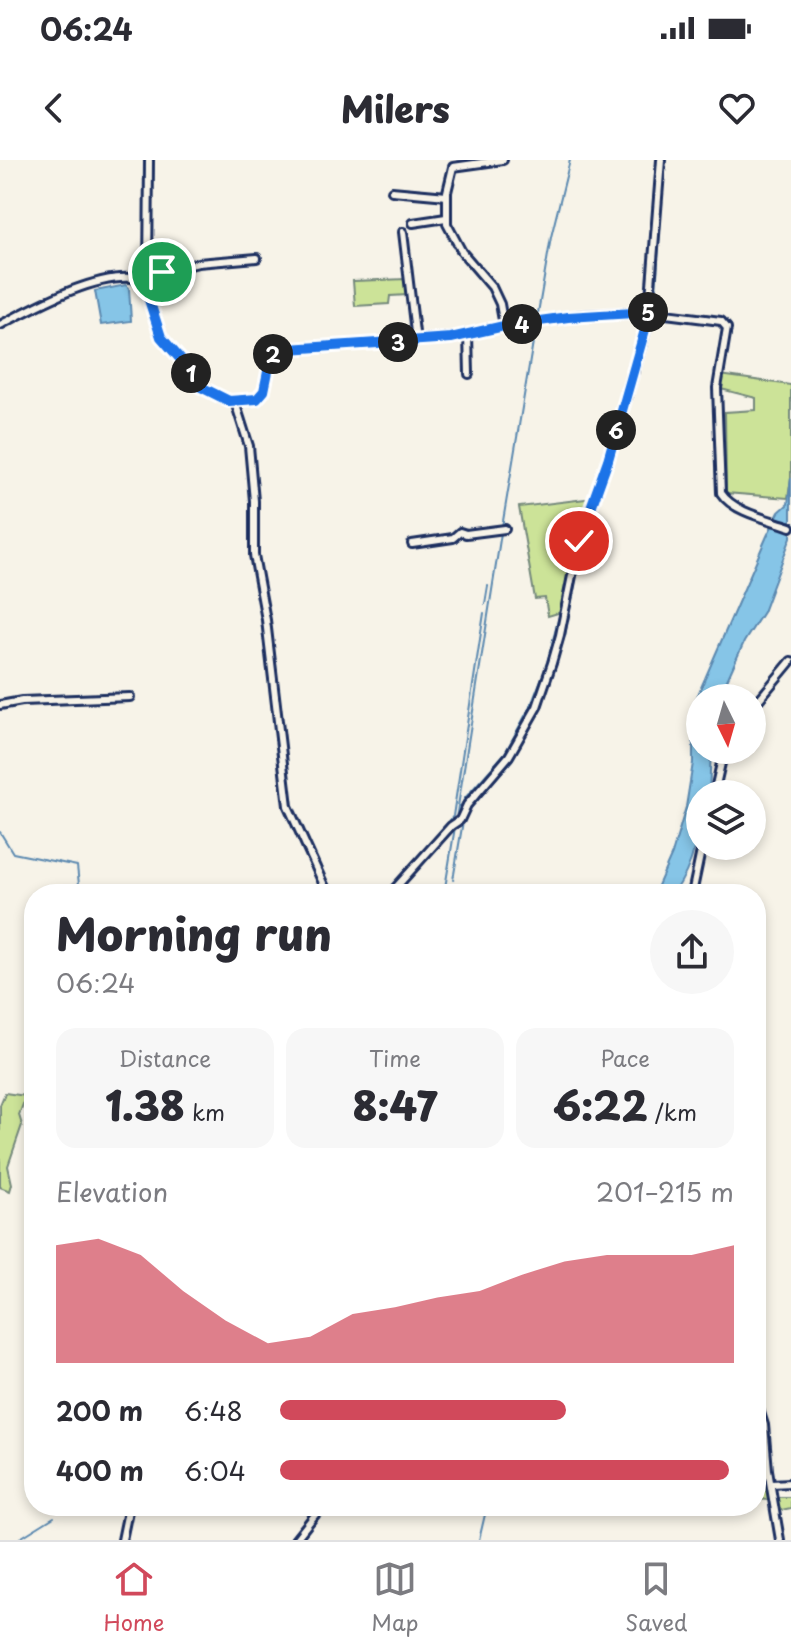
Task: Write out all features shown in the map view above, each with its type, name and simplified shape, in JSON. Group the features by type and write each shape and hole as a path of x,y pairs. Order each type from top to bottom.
{"street":[{"path":"149,160 148,273 145,287 161,337 189,369 199,386 235,402 257,399 264,391 268,364 274,353 289,349 416,341 583,315 650,312 721,321 727,328 717,388 721,493 726,500 791,527"},
{"path":"503,160 453,167 449,174 446,218 456,243 492,287 500,304 504,326"},
{"path":"399,884 460,820 467,805 509,756 537,707 560,635 579,541 608,460 650,312 661,160"},
{"path":"392,191 447,196"},
{"path":"413,223 446,218"},
{"path":"403,232 416,341"},
{"path":"0,325 47,301 91,285 198,263 257,258"},
{"path":"133,278 145,287"},
{"path":"468,334 469,374"},
{"path":"235,402 249,446 254,501 254,555 266,620 288,806 323,884"},
{"path":"412,544 453,538 460,532 466,534 502,529"},
{"path":"766,691 791,661"},
{"path":"0,705 22,701 130,697"},
{"path":"694,884 699,860"},
{"path":"766,1442 780,1540"},
{"path":"771,1484 791,1483"},
{"path":"122,1540 127,1516"},
{"path":"295,1540 314,1516"}],"green space":[{"path":"407,279 408,295 390,296 389,304 355,306 353,281"},
{"path":"720,375 791,385 791,478 788,498 726,493 725,412 756,410 756,398 717,388"},
{"path":"594,498 579,541 565,611 548,616 545,598 535,599 519,507"},
{"path":"5,1093 24,1096 19,1115 22,1125 8,1166 12,1184 10,1191 0,1187 0,1105"},
{"path":"766,1448 776,1497 791,1497 791,1508 772,1512 769,1500 766,1500"}],"water":[{"path":"126,285 129,288 131,321 101,325 95,291"},
{"path":"791,478 791,537 763,612 744,642 725,684 703,684 767,536 779,512 788,504"},
{"path":"693,764 710,764 710,780 690,780"},
{"path":"686,807 686,860 691,860 679,884 659,884 672,854"}],"waterway":[{"path":"537,319 551,237 570,160"},
{"path":"655,308 664,166"},
{"path":"627,310 645,309"},
{"path":"542,316 620,310"},
{"path":"458,811 465,798 505,753 531,705 546,667 571,556 644,317 607,317"},
{"path":"467,812 512,760 541,708 565,635 583,543 612,460 654,318"},
{"path":"502,527 536,324"},
{"path":"456,819 501,533"},
{"path":"485,604 488,586"},
{"path":"450,820 484,613"},
{"path":"453,880 463,821"},
{"path":"446,884 455,827"},
{"path":"450,834 454,828"},
{"path":"0,832 13,853 77,866 79,884"},
{"path":"479,1540 485,1516"},
{"path":"17,1540 54,1517"}],"route":[{"path":"162,272 148,276 145,287 161,337 189,369 199,386 229,401 257,399 264,391 271,357 274,353 289,349 451,338 504,326 583,315 650,312 608,460 579,541"}]}
